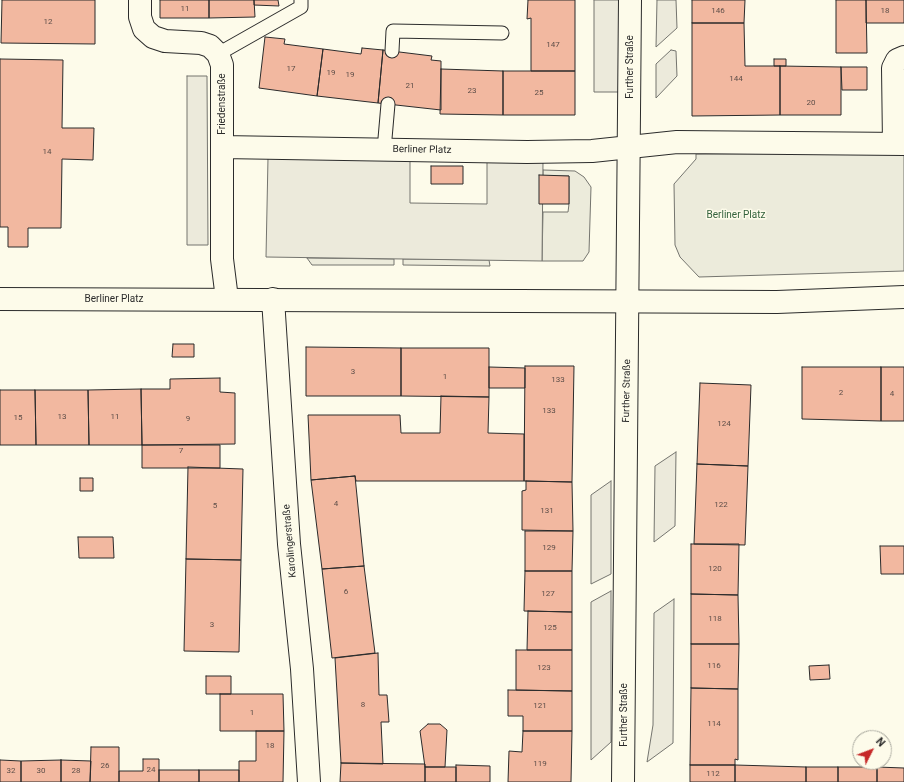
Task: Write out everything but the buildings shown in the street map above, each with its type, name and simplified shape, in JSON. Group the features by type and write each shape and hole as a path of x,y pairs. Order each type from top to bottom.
{"main road":[{"path":"140,0 140,17 144,29 153,37 165,41 201,43 210,46 218,54"},
{"name":"Further Straße","path":"623,782 629,301 630,0"},
{"name":"Friedenstraße","path":"218,54 222,65 222,147"},
{"name":"Berliner Platz","path":"222,147 384,150 585,151 677,142 899,144 893,68 897,60 904,57"},
{"path":"222,147 222,259 227,299"},
{"name":"Berliner Platz","path":"0,299 777,302 904,297"},
{"name":"Karolingerstraße","path":"274,299 289,544 302,669 309,782"}],"lane":[{"path":"218,54 301,7 301,0"},
{"path":"392,51 393,31 502,33"},
{"path":"384,150 388,104"}],"green space":[{"name":"Berliner Platz","path":"904,153 904,271 699,277 680,257 675,245 674,184 696,159 696,154"},
{"path":"543,170 575,171 584,177 591,187 589,252 583,261 542,261 543,212 568,212 569,204 569,176 543,176"},
{"path":"307,258 394,259 394,265 312,265"},
{"path":"403,259 489,260 490,266 403,265"}],"shaded area":[{"path":"594,0 623,0 623,92 594,92"},
{"path":"657,0 676,0 677,28 656,47"},
{"path":"671,50 676,51 677,76 656,98 656,64"},
{"path":"187,76 207,76 208,245 187,245"},
{"path":"268,158 410,160 410,203 487,204 487,161 543,162 542,261 266,257"},
{"path":"676,452 675,526 654,542 655,466"},
{"path":"611,481 611,574 591,584 591,495"},
{"path":"611,591 611,742 591,760 591,602"},
{"path":"674,599 673,743 647,762 653,725 654,613"}]}
